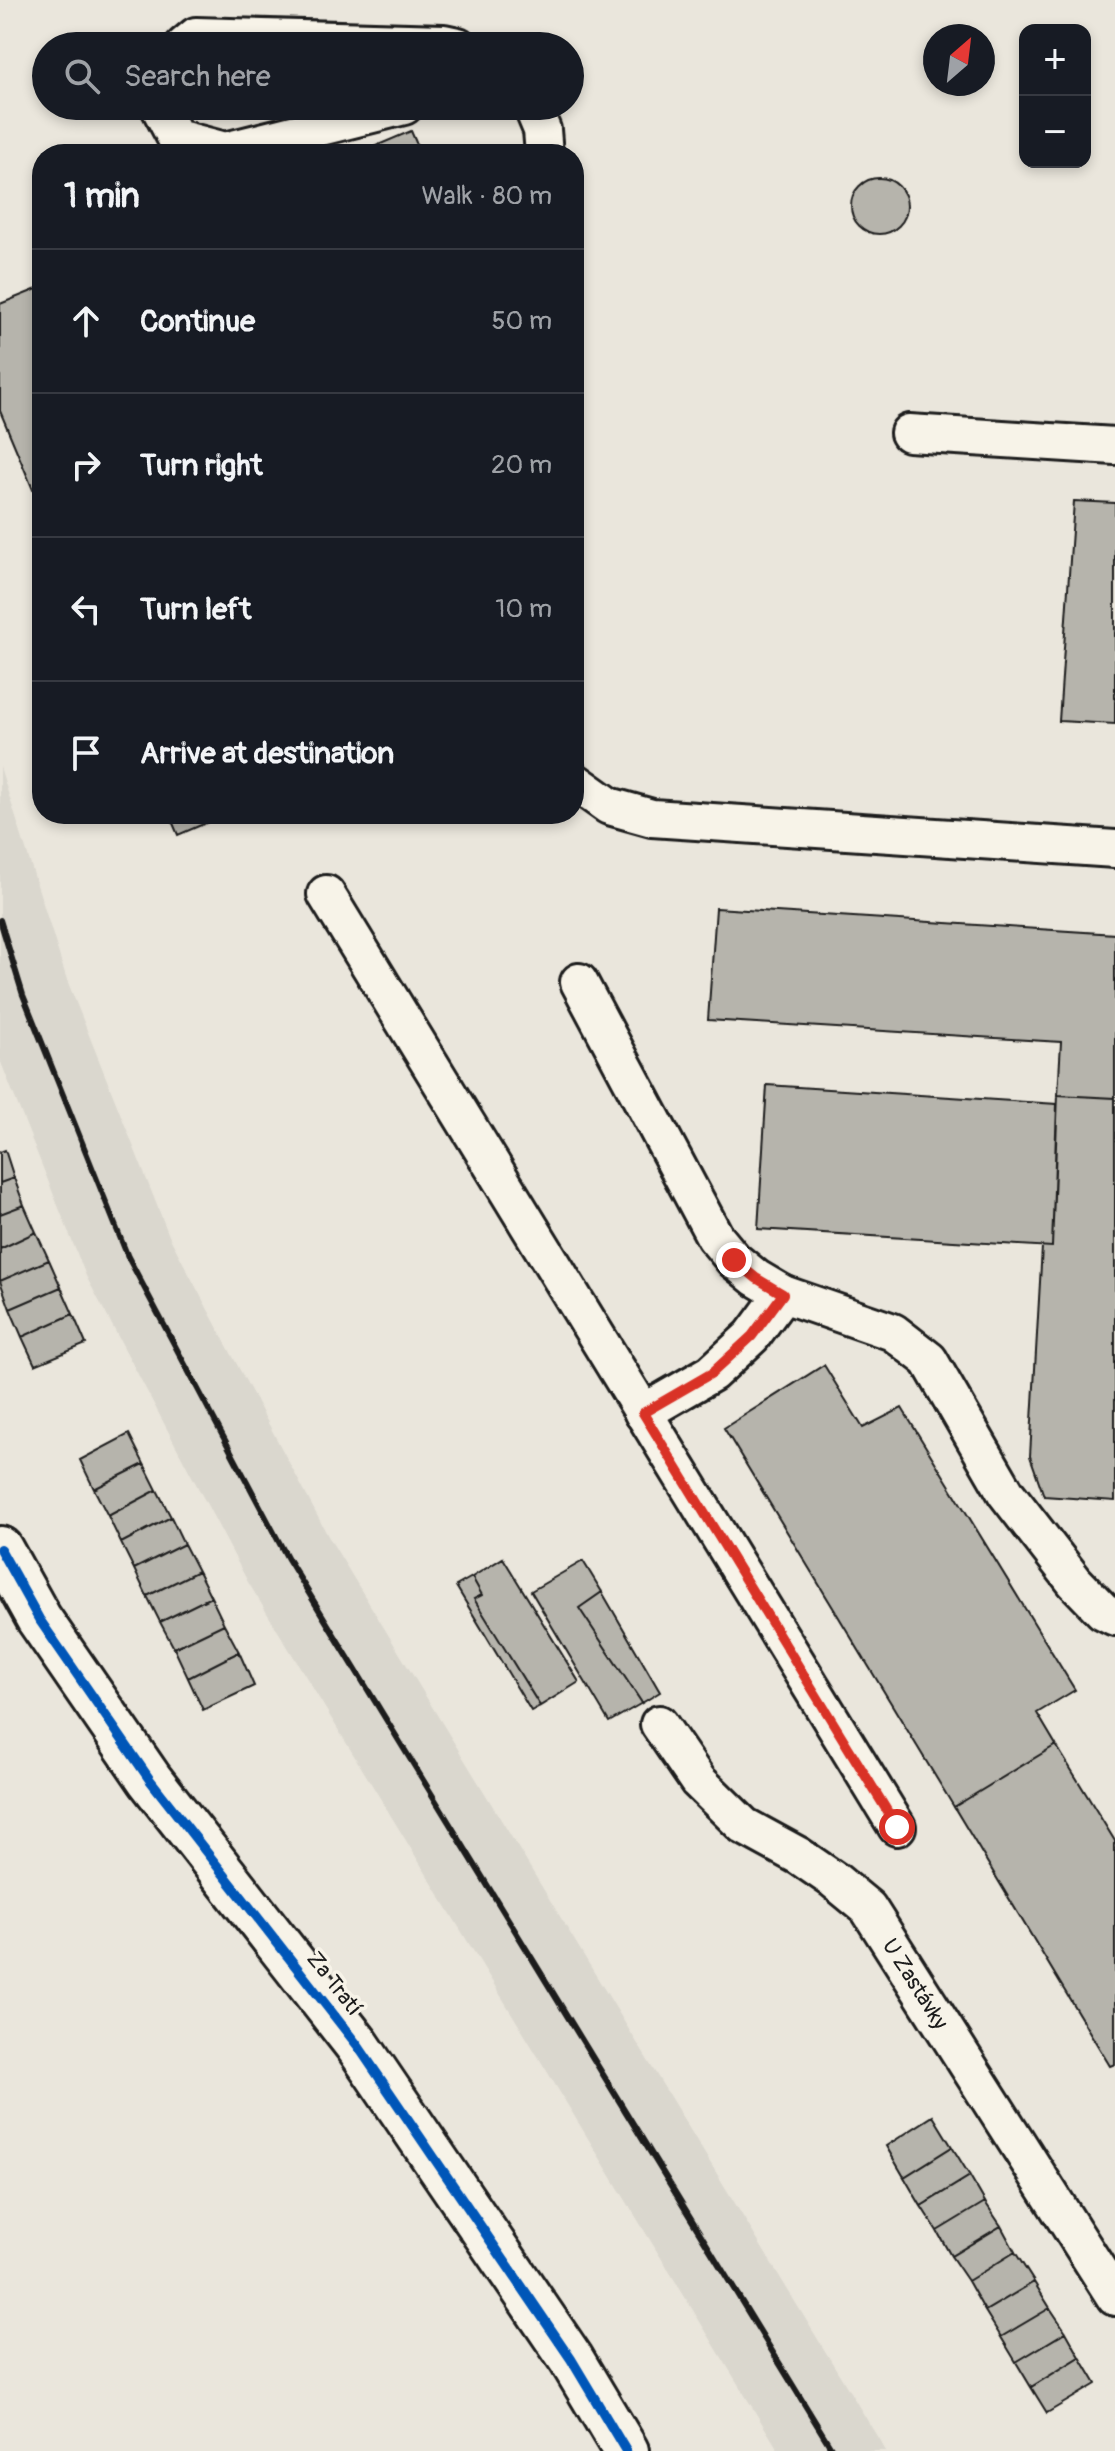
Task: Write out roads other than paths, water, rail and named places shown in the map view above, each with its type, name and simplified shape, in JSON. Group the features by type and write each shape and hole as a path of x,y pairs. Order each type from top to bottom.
{"street":[{"name":"Za Tratí","path":"0,1549 39,1619 150,1780 358,2046 571,2359 626,2451"}],"lane":[{"path":"166,120 176,138 199,144"},
{"path":"253,144 348,120"},
{"path":"538,120 543,144"},
{"path":"909,433 1115,446"},
{"path":"584,788 609,806 652,818 1115,849"},
{"path":"326,894 897,1827"},
{"path":"579,982 715,1237 734,1260 783,1294 893,1332 929,1360 1006,1493 1075,1582 1103,1611 1115,1617"},
{"path":"643,1413 712,1373 752,1336 783,1294"},
{"name":"U Zastávky","path":"659,1724 698,1781 744,1826 799,1856 868,1908 1115,2297"}],"railway":[{"path":"0,920 23,995 128,1257 288,1559 833,2451"}]}
